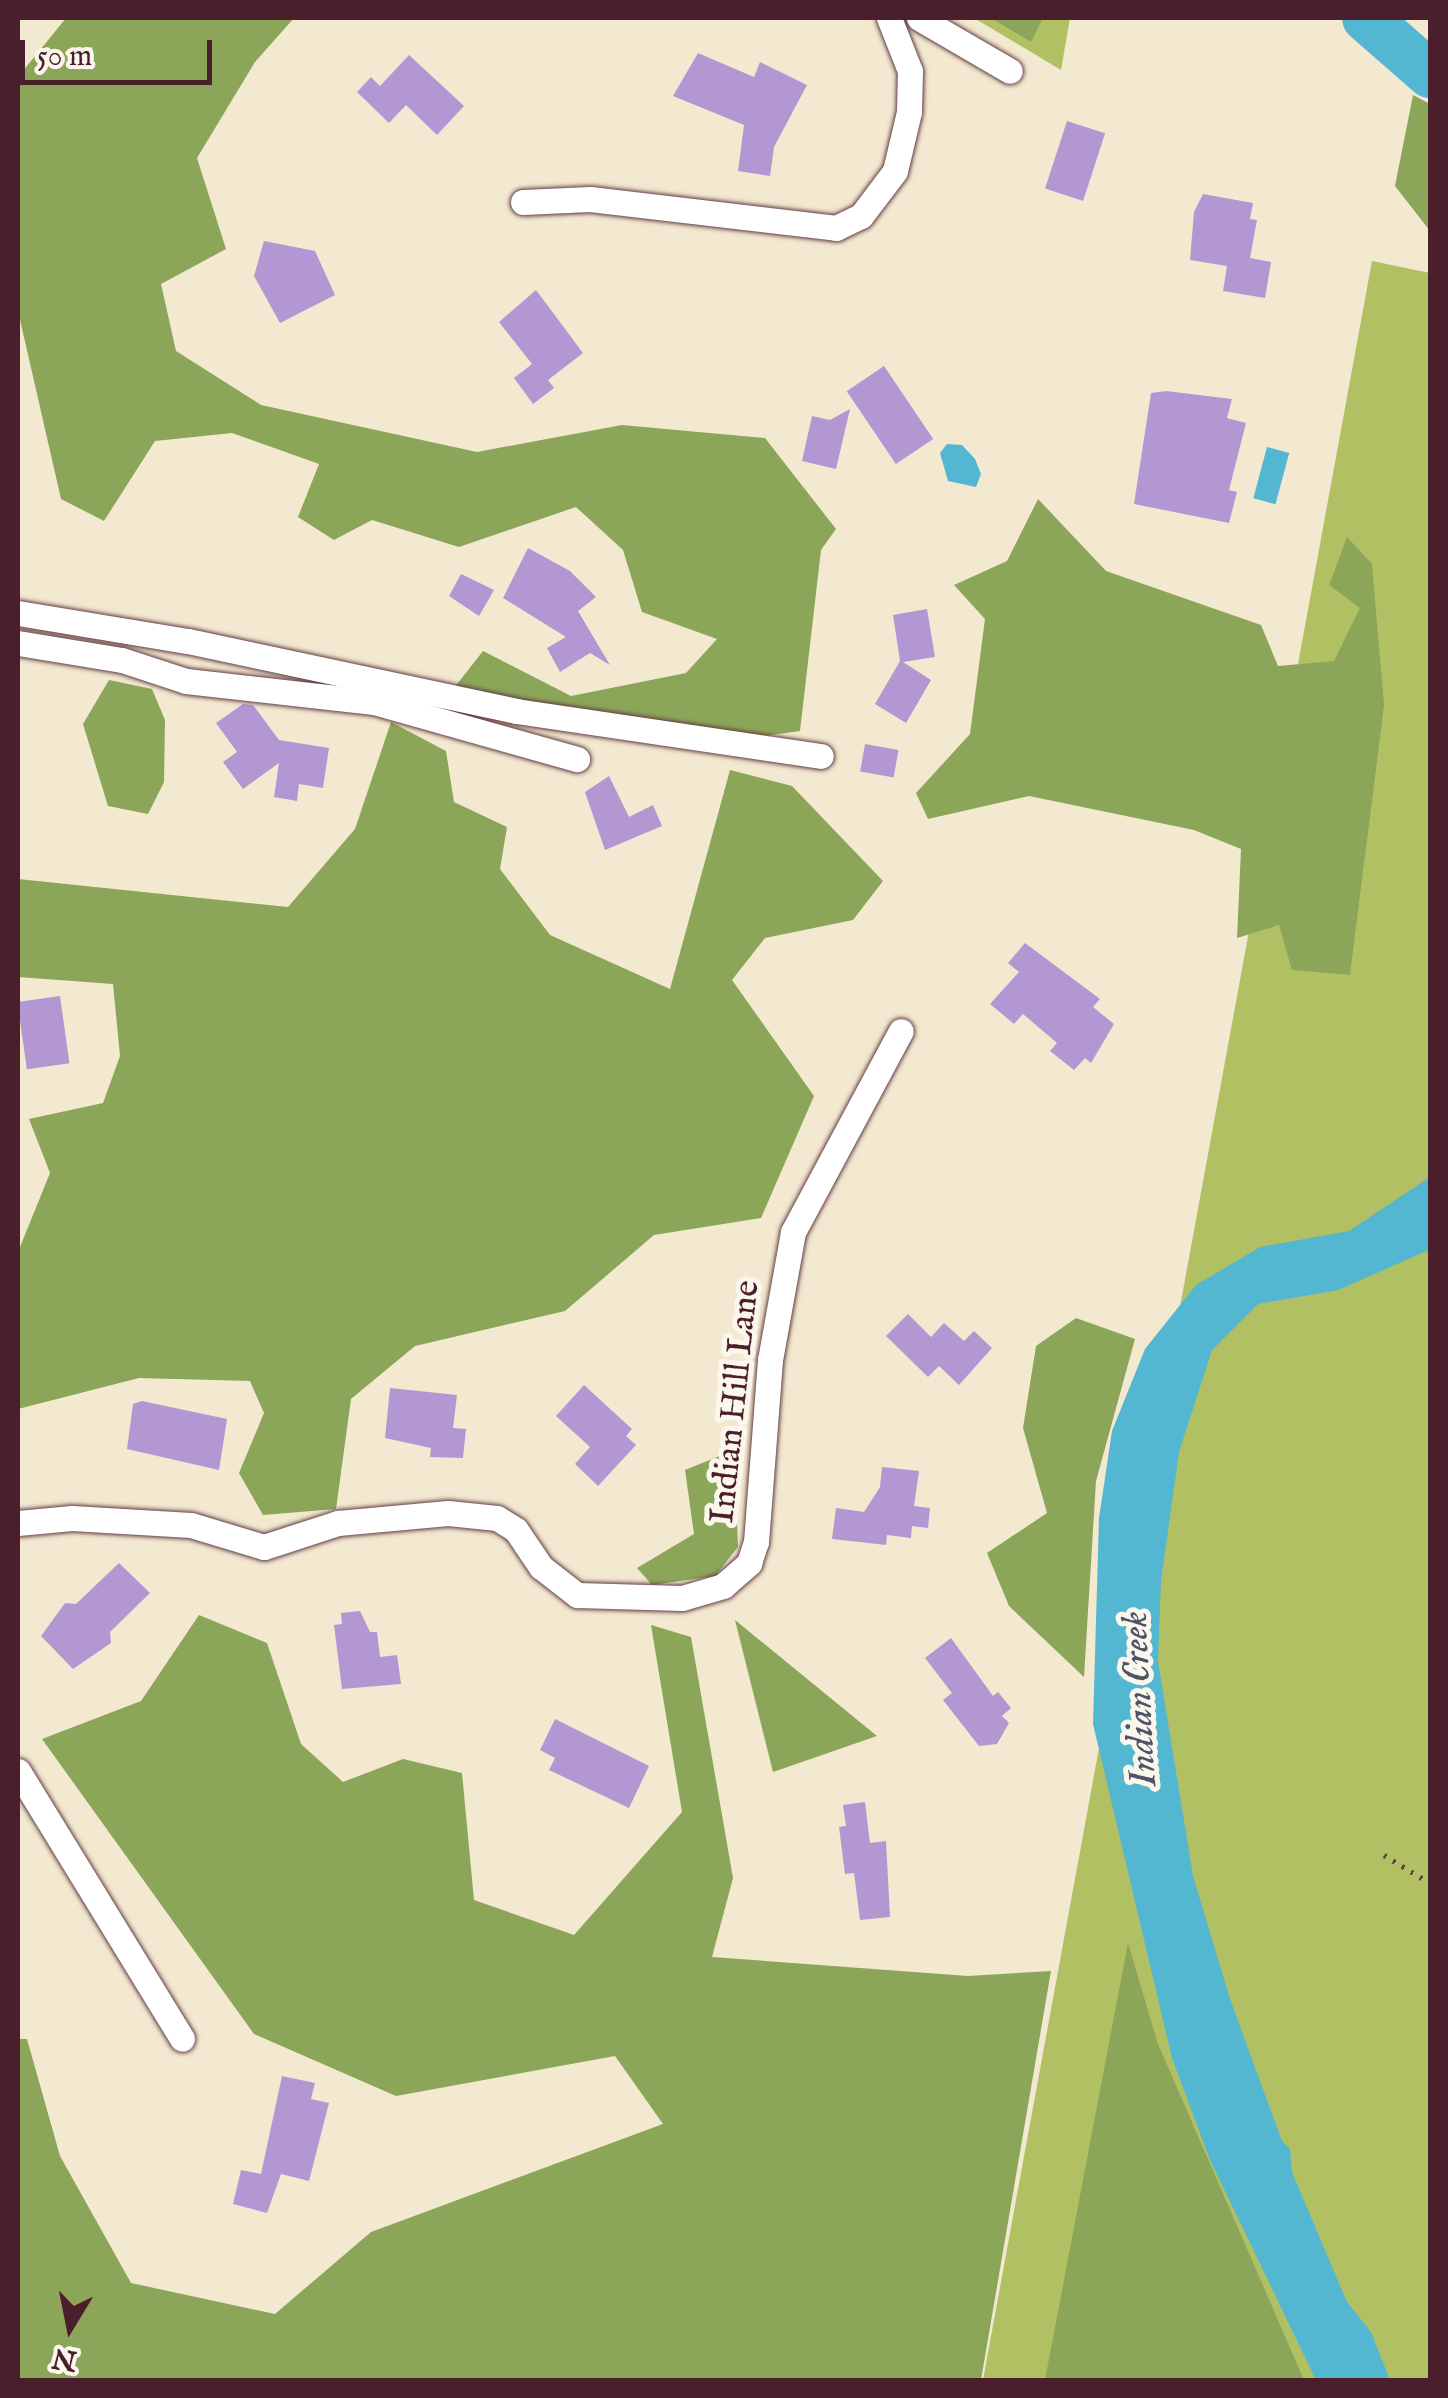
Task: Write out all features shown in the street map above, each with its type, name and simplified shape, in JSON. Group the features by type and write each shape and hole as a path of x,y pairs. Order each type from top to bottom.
{"street":[{"path":"523,202 590,199 836,228 862,216 896,171 912,91 889,18"},
{"path":"919,18 1010,70"},
{"path":"18,613 188,641 516,711 821,756"},
{"path":"18,643 122,660 186,681 374,702 577,760"},
{"name":"Indian Hill Lane","path":"18,1523 72,1518 191,1525 264,1547 338,1523 448,1513 496,1518 516,1530 541,1567 576,1594 682,1598 723,1586 749,1563 756,1542 770,1360 793,1232 901,1031"},
{"path":"18,1771 182,2039"}],"path":[{"path":"1384,1855 1430,1882"}],"green space":[{"path":"66,18 294,18 255,62 197,158 226,249 161,284 176,351 261,405 477,452 622,425 765,438 836,529 821,550 800,731 749,738 454,688 483,651 571,696 686,673 717,639 642,612 623,550 576,507 459,547 372,520 334,540 298,517 319,464 232,433 155,441 104,521 61,499 18,311 18,77"},
{"path":"974,18 1070,18 1061,70"},
{"path":"991,18 1043,18 1031,42"},
{"path":"1413,95 1430,104 1430,231 1395,186"},
{"path":"1372,261 1430,273 1430,2380 983,2380"},
{"path":"1038,499 1106,571 1261,625 1278,666 1334,661 1360,608 1329,585 1347,537 1372,564 1384,705 1350,975 1292,970 1279,925 1237,938 1241,849 1194,830 1029,796 928,819 916,793 970,734 985,619 954,585 1007,561"},
{"path":"109,680 152,689 165,720 164,782 148,814 108,806 83,724"},
{"path":"391,722 446,751 454,802 507,827 500,869 550,935 670,989 730,770 792,786 883,881 853,920 765,938 732,980 814,1096 761,1218 654,1235 565,1311 415,1346 351,1399 336,1509 263,1515 239,1473 264,1413 250,1381 139,1378 18,1409 18,1252 50,1173 29,1119 103,1103 120,1056 113,984 18,977 18,879 288,907 355,829"},
{"path":"1076,1318 1135,1339 1096,1481 1084,1677 1009,1606 987,1553 1047,1513 1023,1428 1036,1346"},
{"path":"734,1450 738,1547 715,1576 652,1585 637,1568 694,1534 685,1470"},
{"path":"199,1615 267,1643 301,1744 343,1782 403,1759 462,1773 474,1900 574,1935 682,1812 651,1625 691,1637 733,1878 712,1957 968,1976 1051,1971 981,2380 18,2380 18,2039 27,2039 60,2156 131,2283 275,2314 371,2232 663,2124 615,2056 396,2096 254,2034 42,1739 141,1701"},
{"path":"735,1620 877,1736 773,1772"},
{"path":"1128,1943 1158,2044 1304,2380 1045,2380"}],"water":[{"path":"947,444 962,445 975,459 981,474 976,487 948,481 940,453"},
{"path":"1267,447 1289,453 1275,504 1253,498"},
{"path":"1430,1177 1429,1250 1338,1290 1258,1304 1212,1350 1179,1452 1161,1581 1158,1661 1193,1876 1230,1999 1282,2141 1290,2149 1292,2172 1347,2302 1371,2332 1390,2380 1316,2380 1210,2160 1172,2058 1093,1724 1099,1518 1112,1431 1145,1349 1196,1285 1260,1247 1349,1231"}],"building":[{"path":"698,53 754,77 760,62 807,85 774,147 770,176 738,171 744,125 673,96"},
{"path":"409,55 464,106 437,135 406,105 389,123 357,92 371,77 380,86"},
{"path":"1067,121 1105,133 1083,201 1045,189"},
{"path":"1203,194 1253,203 1250,219 1257,220 1250,258 1271,262 1265,298 1223,291 1227,266 1190,260 1194,212"},
{"path":"264,241 315,251 335,295 280,323 254,276"},
{"path":"536,290 583,353 548,380 554,388 533,404 514,378 532,364 499,322"},
{"path":"884,366 933,439 896,464 847,391"},
{"path":"1166,391 1232,399 1227,418 1246,423 1229,490 1237,492 1229,523 1134,504 1151,393"},
{"path":"850,409 836,469 802,461 812,416 830,420"},
{"path":"528,548 570,571 596,597 578,611 610,665 590,653 560,672 547,648 566,637 503,598"},
{"path":"461,574 494,590 479,616 449,596"},
{"path":"927,609 935,657 903,662 931,680 906,723 875,704 900,661 893,615"},
{"path":"243,704 253,705 279,740 329,748 323,788 299,784 297,801 274,797 279,763 243,789 223,762 237,752 216,723"},
{"path":"865,744 898,750 894,777 860,772"},
{"path":"609,776 629,817 653,805 662,826 605,850 585,792"},
{"path":"1025,943 1100,999 1093,1007 1114,1024 1091,1063 1085,1058 1074,1070 1050,1051 1057,1043 1023,1014 1014,1024 990,1004 1019,972 1008,963"},
{"path":"60,996 69,1063 27,1069 18,1002"},
{"path":"908,1314 931,1337 944,1323 964,1341 974,1331 992,1348 959,1385 939,1366 928,1377 886,1336"},
{"path":"584,1385 632,1429 626,1436 636,1445 598,1486 575,1464 590,1447 556,1416"},
{"path":"390,1388 457,1395 453,1428 466,1429 463,1458 430,1457 431,1448 385,1438"},
{"path":"142,1401 227,1419 219,1470 127,1449 133,1404"},
{"path":"882,1467 919,1471 914,1506 930,1508 928,1528 912,1526 911,1538 887,1535 886,1545 832,1539 836,1508 864,1512 880,1487"},
{"path":"119,1563 150,1593 110,1632 111,1643 73,1669 41,1636 65,1603 76,1604"},
{"path":"360,1611 370,1632 377,1632 380,1657 397,1655 401,1684 342,1689 334,1625 342,1624 341,1613"},
{"path":"951,1638 993,1696 998,1692 1011,1708 1002,1716 1009,1723 997,1744 979,1746 943,1700 952,1693 925,1658"},
{"path":"555,1719 649,1766 629,1808 549,1770 555,1758 540,1750"},
{"path":"865,1802 870,1843 886,1841 890,1917 860,1920 854,1873 845,1874 839,1827 846,1826 843,1805"},
{"path":"282,2076 315,2083 311,2099 329,2103 309,2181 281,2174 267,2213 233,2204 241,2170 261,2174"}],"waterway":[{"name":"Indian Creek","path":"1366,18 1430,74"}]}
